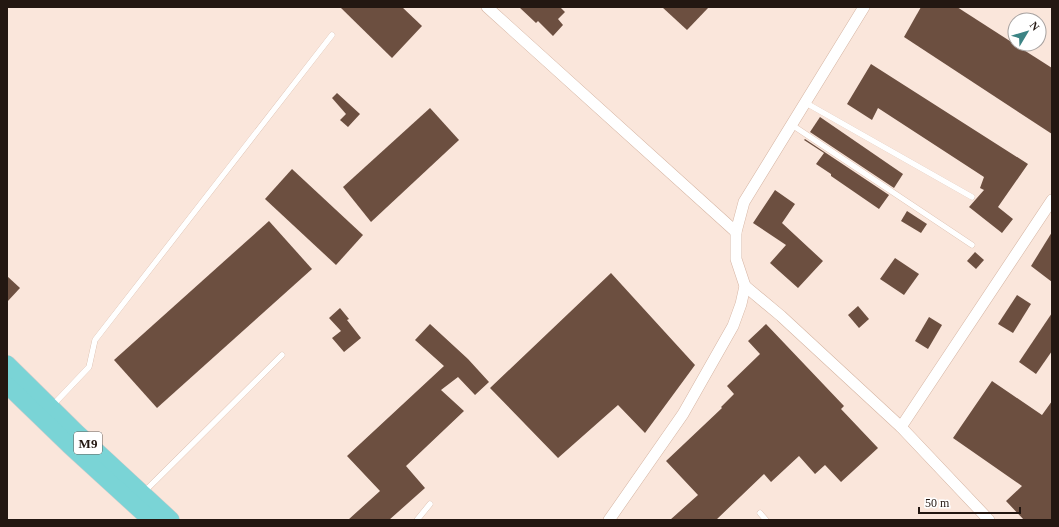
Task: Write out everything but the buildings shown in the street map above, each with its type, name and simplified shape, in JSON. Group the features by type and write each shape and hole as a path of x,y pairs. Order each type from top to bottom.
{"main road":[{"name":"M9","path":"7,364 76,432 171,520"},
{"name":"M9","path":"7,385 69,445 151,520"}],"street":[{"path":"487,7 736,232"},
{"path":"864,7 744,202 736,232 736,259 745,286 781,316 901,427 989,520"},
{"path":"901,427 1052,200"},
{"path":"609,520 683,414 734,326 745,286"}],"lane":[{"path":"50,407 89,367 95,340 332,35"},
{"path":"806,103 972,197"},
{"path":"792,124 972,245"},
{"path":"142,494 282,355"},
{"path":"417,520 430,504"},
{"path":"760,513 766,520"}]}
